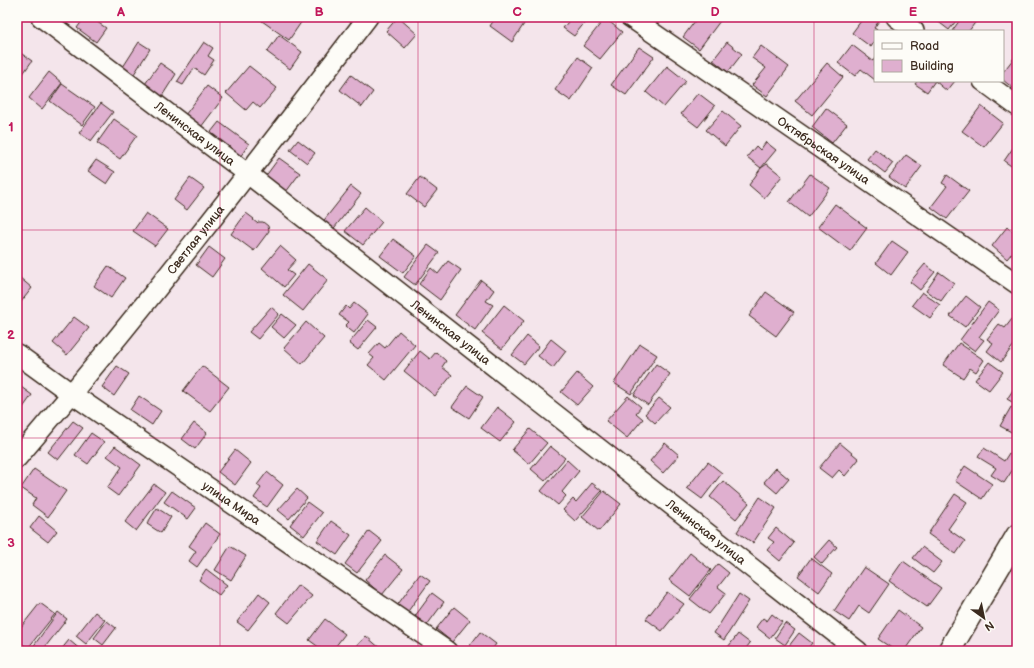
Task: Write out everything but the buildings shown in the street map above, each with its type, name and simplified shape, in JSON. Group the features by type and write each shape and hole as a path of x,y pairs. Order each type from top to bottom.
{"main road":[{"path":"949,651 1017,536"}],"street":[{"name":"Ленинская улица","path":"41,17 248,174 858,651"},
{"name":"Светлая улица","path":"17,458 72,394 248,174 368,17"},
{"name":"Октябрьская улица","path":"630,17 1017,284"},
{"path":"896,17 913,30"},
{"path":"984,82 1017,106"},
{"name":"улица Мира","path":"17,354 72,394 447,651"}]}
